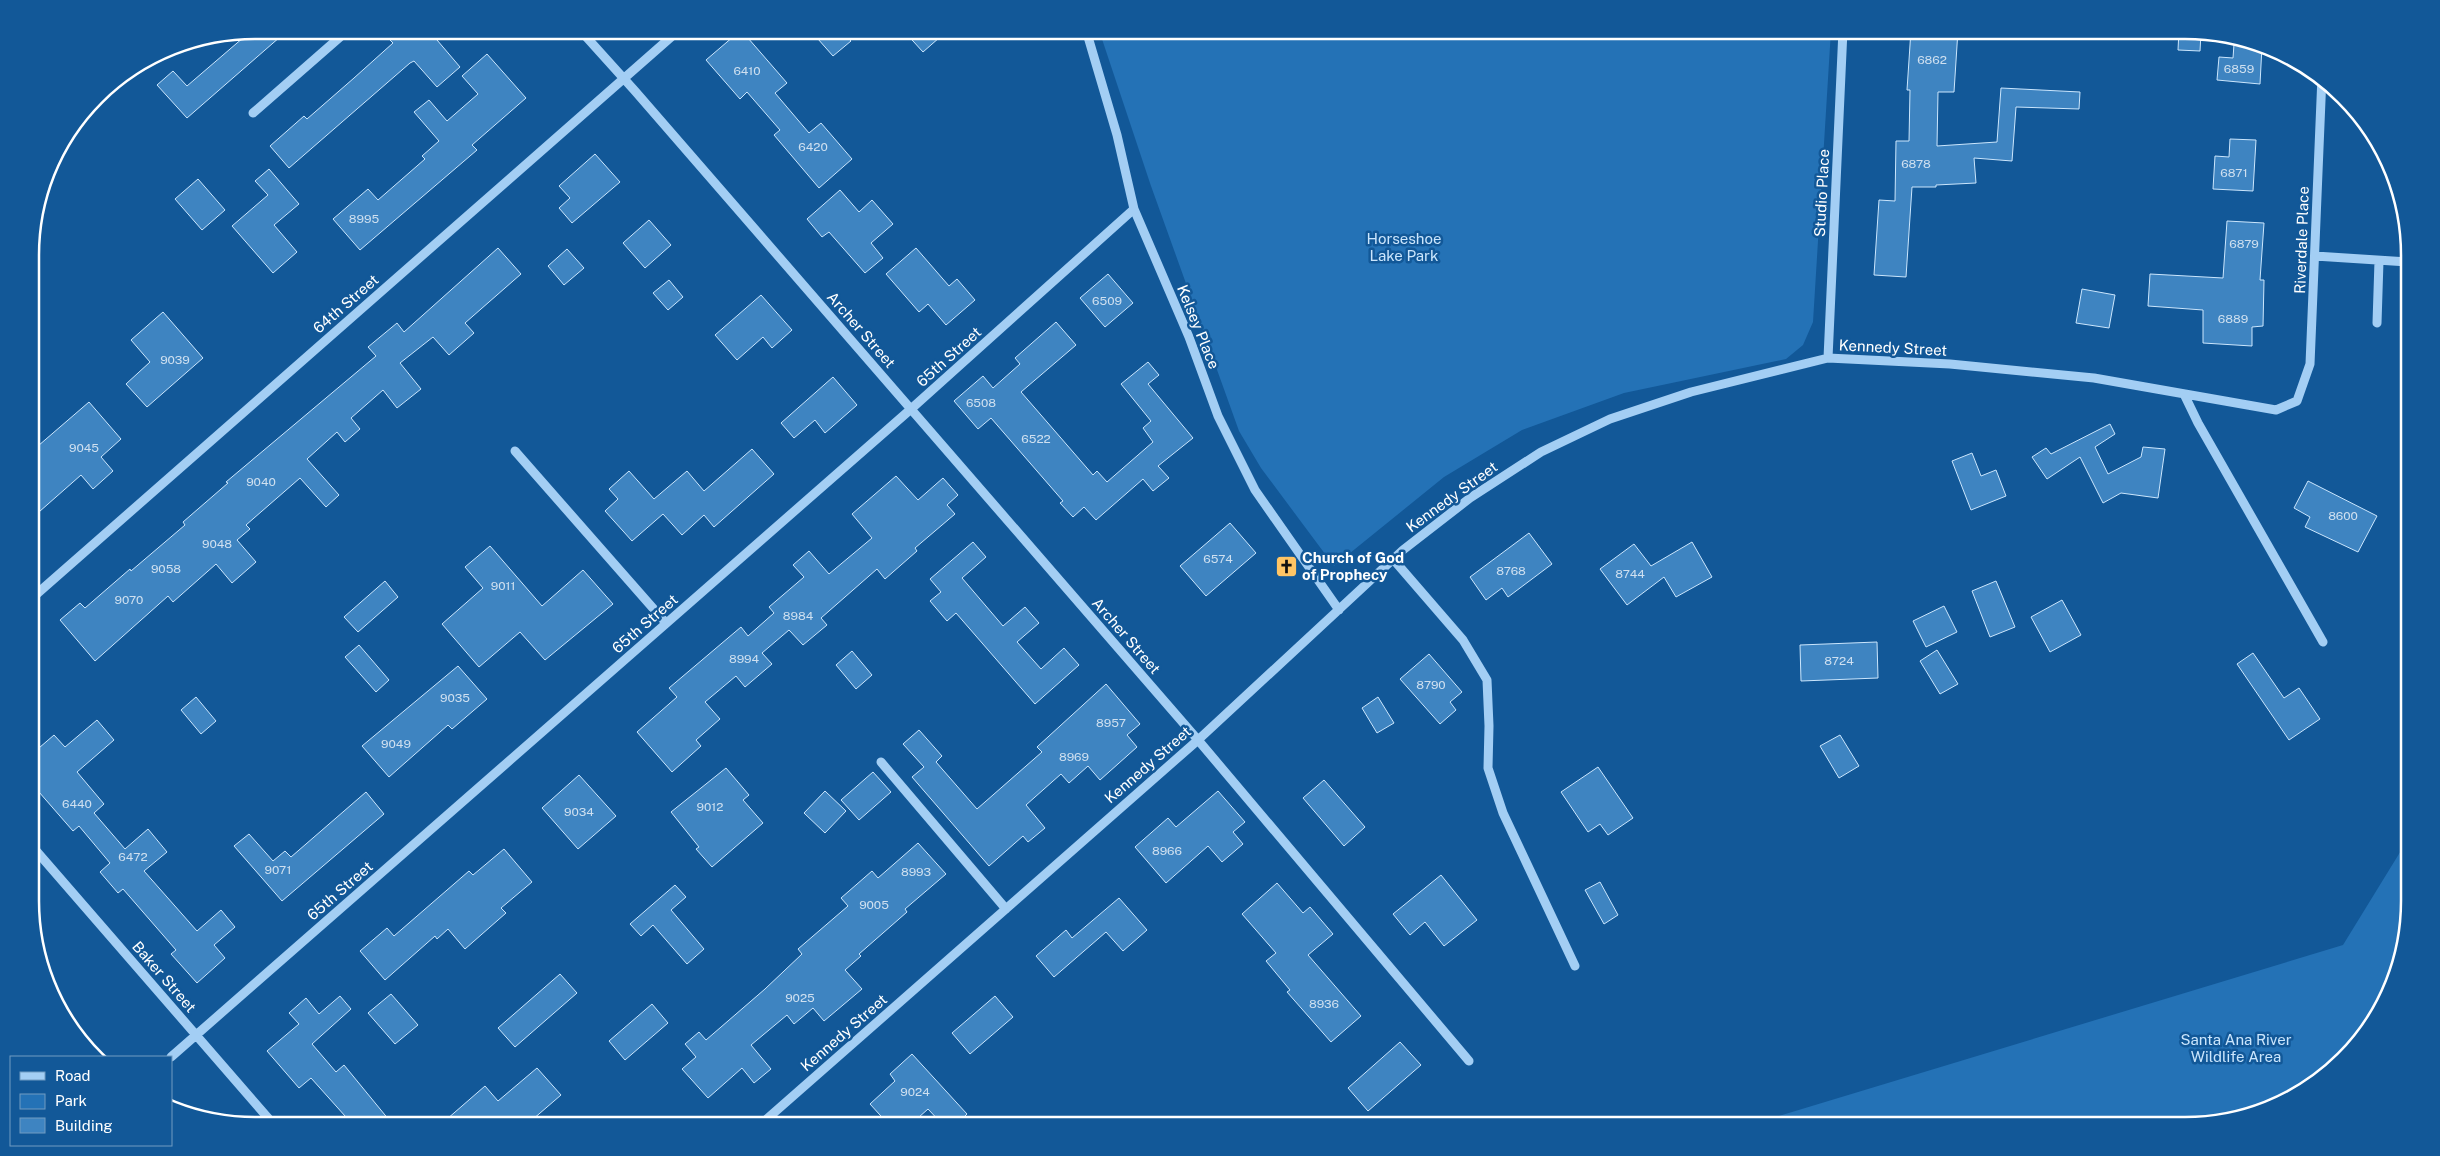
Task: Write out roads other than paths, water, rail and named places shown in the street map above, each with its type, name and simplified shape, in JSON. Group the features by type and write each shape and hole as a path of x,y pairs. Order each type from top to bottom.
{"street":[{"path":"253,113 338,39"},
{"name":"Archer Street","path":"588,39 1198,740 1469,1061"},
{"name":"64th Street","path":"39,592 669,39"},
{"name":"Kelsey Place","path":"1089,39 1117,136 1134,209 1189,337 1218,416 1256,490 1338,610"},
{"name":"Studio Place","path":"1828,358 1843,39"},
{"name":"Riverdale Place","path":"2297,401 2310,364 2322,87"},
{"name":"65th Street","path":"172,1056 911,409 1134,209"},
{"path":"2315,256 2401,262"},
{"path":"2377,323 2379,261"},
{"name":"Kennedy Street","path":"769,1117 1198,740 1393,559 1470,498 1541,452 1610,419 1691,392 1828,358 1950,364 2094,378 2276,410 2297,401"},
{"path":"2184,394 2198,423 2323,642"},
{"path":"515,451 666,623"},
{"path":"1393,559 1463,640 1487,680 1488,768 1503,813 1575,966"},
{"path":"881,762 1006,908"},
{"name":"Baker Street","path":"39,854 267,1117"}],"place":[{"name":"Church of God of Prophecy","path":"1286,567"}],"park label":[{"name":"Horseshoe Lake Park","path":"1404,248"},
{"name":"Santa Ana River Wildlife Area","path":"2236,1048"}]}
